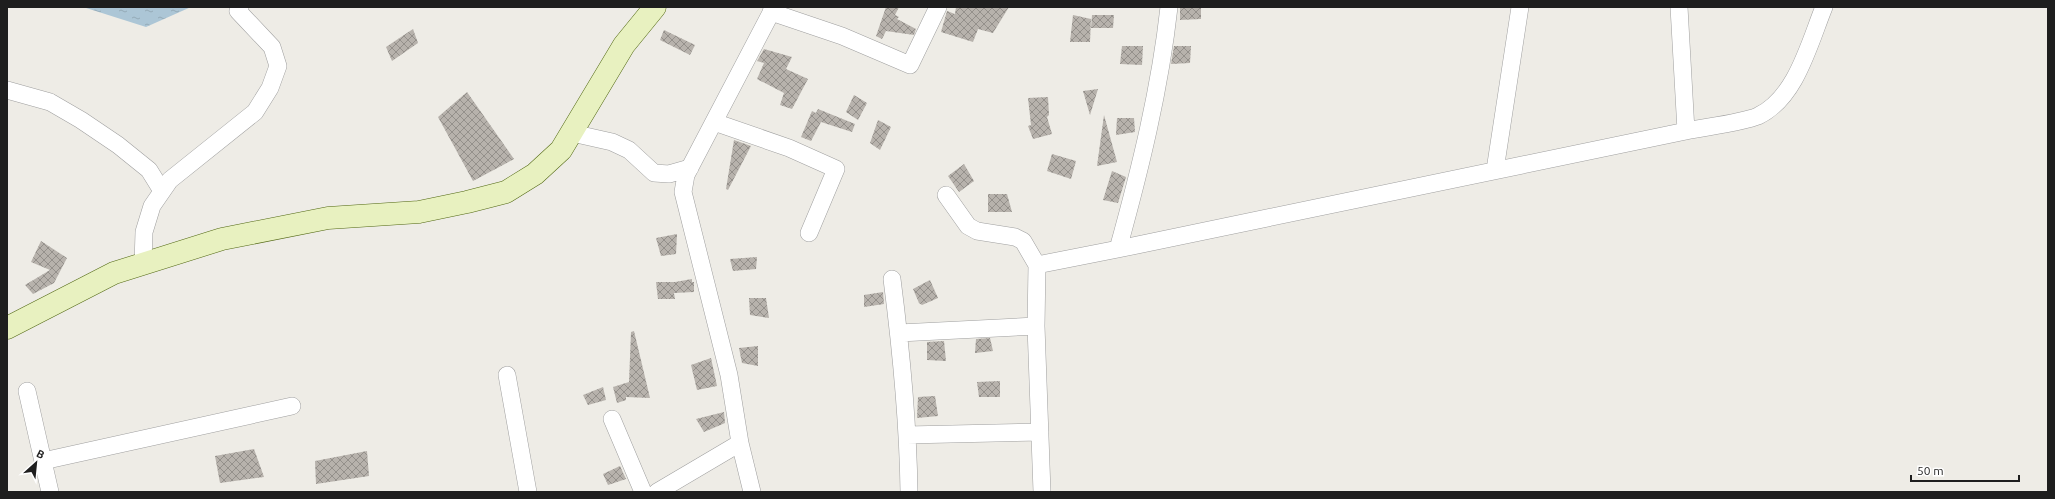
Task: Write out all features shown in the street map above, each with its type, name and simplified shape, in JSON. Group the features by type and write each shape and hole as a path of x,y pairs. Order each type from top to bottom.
{"street":[{"path":"143,264 144,232 152,206 162,191 170,180 188,164 255,112 270,88 278,66 272,47 238,11 240,7"},
{"path":"7,328 114,273 222,239 321,219 419,212 506,192 535,174 561,150 624,45 655,7"},
{"path":"752,492 740,443 729,375 683,192 686,175 772,9 842,36 910,65 938,7"},
{"path":"1118,250 1132,198 1164,46 1169,7"},
{"path":"1495,170 1520,7"},
{"path":"1679,7 1686,131"},
{"path":"1037,264 1118,250 1756,116 1772,108 1785,94 1797,74 1824,7"},
{"path":"7,90 50,102 81,120 118,145 149,170 162,191"},
{"path":"714,122 789,148 836,169 809,233"},
{"path":"572,133 618,144 629,150 647,167 660,174 683,192"},
{"path":"660,174 669,174 690,168"},
{"path":"946,195 968,226 977,231 1015,237 1023,241 1037,264 1036,326 1042,492"},
{"path":"892,279 899,333 907,435 909,492"},
{"path":"899,333 1036,326"},
{"path":"507,374 528,492"},
{"path":"27,391 50,492"},
{"path":"43,461 292,406"},
{"path":"612,419 643,492"},
{"path":"907,435 1040,432"},
{"path":"657,492 740,443"}],"water":[{"path":"83,7 191,7 146,27"}],"building":[{"path":"886,7 899,7 895,15 899,17 897,19 916,29 914,35 886,31 882,39 876,36"},
{"path":"956,7 1009,7 993,33 978,29 973,42 941,32 947,11 955,14"},
{"path":"1180,7 1201,7 1201,19 1180,20"},
{"path":"1073,15 1091,19 1090,42 1070,42"},
{"path":"1092,15 1114,15 1113,28 1091,28"},
{"path":"413,29 418,43 392,61 386,47"},
{"path":"664,30 695,45 690,55 660,40"},
{"path":"1122,46 1143,46 1142,65 1120,64"},
{"path":"1174,46 1191,46 1190,63 1171,64"},
{"path":"764,49 792,57 786,69 808,79 792,109 780,105 784,93 757,79 764,63 757,61"},
{"path":"1098,89 1090,115 1083,91"},
{"path":"467,92 514,159 473,181 438,117"},
{"path":"854,95 867,103 858,120 846,112"},
{"path":"1048,97 1049,115 1047,117 1052,134 1033,139 1028,126 1031,125 1028,98"},
{"path":"818,109 855,124 852,132 821,122 811,141 801,137 812,111 816,113"},
{"path":"1104,115 1117,162 1097,166"},
{"path":"1117,118 1134,118 1135,132 1116,135"},
{"path":"878,120 891,127 880,150 870,143"},
{"path":"734,140 751,146 728,190 726,189"},
{"path":"1052,154 1076,161 1071,179 1047,171"},
{"path":"964,164 974,181 959,192 948,176"},
{"path":"1112,171 1126,177 1118,203 1103,200"},
{"path":"988,194 1007,194 1012,212 988,212"},
{"path":"677,234 676,254 661,256 656,238"},
{"path":"41,241 67,258 54,283 33,294 25,285 50,270 31,262"},
{"path":"757,257 756,269 733,271 730,259"},
{"path":"692,279 692,282 694,282 694,292 674,293 675,299 658,299 656,282 675,282"},
{"path":"930,280 938,298 922,305 919,303 913,289"},
{"path":"883,292 884,304 864,307 864,295"},
{"path":"749,298 766,298 769,318 750,315"},
{"path":"634,331 650,398 626,397 626,400 617,403 613,387 629,382 631,332"},
{"path":"990,338 993,351 975,353 976,339"},
{"path":"944,341 946,361 927,360 927,342"},
{"path":"758,346 758,366 742,363 739,348"},
{"path":"711,358 717,386 697,390 691,365"},
{"path":"1000,381 1000,397 979,397 977,382"},
{"path":"603,387 606,400 588,405 583,395"},
{"path":"935,396 938,416 917,418 918,397"},
{"path":"724,412 725,423 704,432 696,419"},
{"path":"254,449 264,477 220,483 215,456"},
{"path":"367,451 369,476 316,484 315,461"},
{"path":"620,466 626,479 608,485 603,474"}]}
